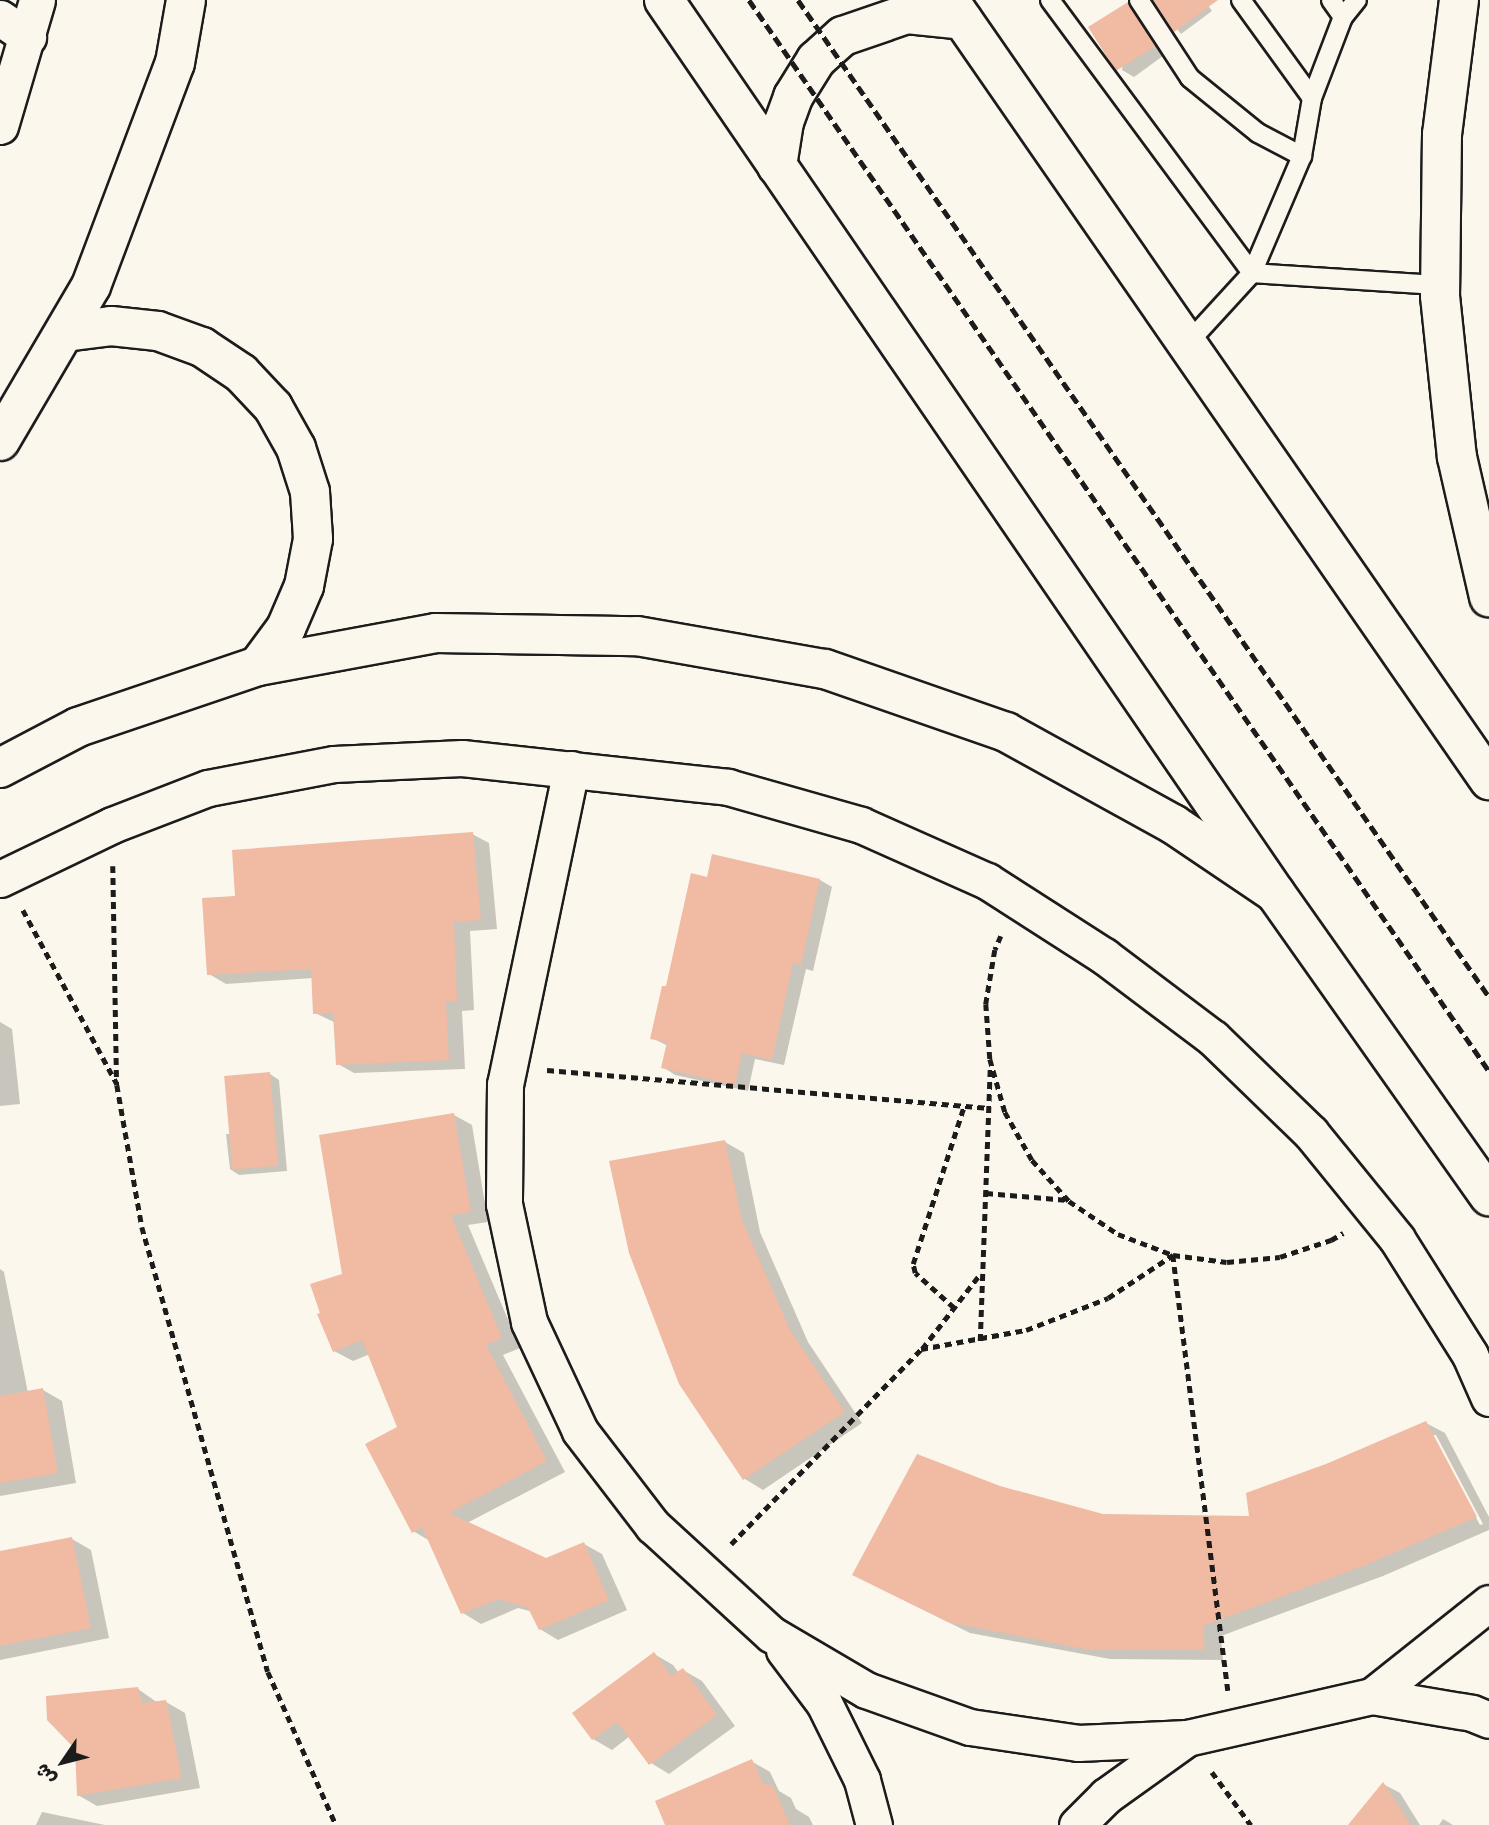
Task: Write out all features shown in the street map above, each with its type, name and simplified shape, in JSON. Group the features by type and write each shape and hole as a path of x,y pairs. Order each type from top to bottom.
{"street":[{"path":"0,126 37,0"},
{"path":"0,441 91,286 175,63 186,0"},
{"path":"664,0 1276,894 1489,1196"},
{"path":"1459,0 1442,134 1440,285 1457,457 1489,597"},
{"path":"777,166 784,122 793,97 817,60 843,36 907,14 956,10 1489,780"},
{"path":"0,18 28,37"},
{"path":"65,332 111,326 158,331 202,347 241,373 273,407 291,437 310,492 313,539 304,586 290,618 258,666"},
{"path":"0,768 78,727 258,666 436,633 637,636 825,669 1006,732 1173,824 1276,894"},
{"path":"3,878 112,825 208,788 334,764 462,758 727,787 860,825 987,881 1104,956 1213,1038 1311,1133 1397,1239 1469,1355 1489,1398"},
{"path":"571,769 505,1084 504,1204 529,1322 580,1431 653,1527 771,1634 824,1703 862,1780 874,1825"},
{"path":"1372,1696 1489,1603"},
{"path":"771,1634 866,1690 970,1727 1078,1743 1187,1738 1372,1696 1472,1713 1489,1720"},
{"path":"1077,1825 1106,1796 1187,1738"}],"lane":[{"path":"1050,0 1252,273 1440,285"},
{"path":"1139,0 1190,78 1258,133 1302,156"},
{"path":"1241,0 1312,98"},
{"path":"1331,0 1343,17"},
{"path":"1187,344 1252,273 1302,156 1312,98 1343,17 1357,0"}],"path":[{"path":"112,825 117,1085 142,1227 268,1672 337,1825"},
{"path":"3,878 117,1085"},
{"path":"980,1341 990,1059 986,1004 995,950 1016,899"},
{"path":"990,1059 1005,1112 1032,1160 1069,1200 1118,1234 1173,1255 1227,1262 1280,1257 1331,1240 1377,1213"},
{"path":"508,1067 989,1108"},
{"path":"954,1308 913,1268 964,1106"},
{"path":"986,1193 1069,1200"},
{"path":"921,1349 1026,1331 1108,1298 1173,1255"},
{"path":"1173,1255 1233,1729"},
{"path":"704,1572 921,1349 983,1271"},
{"path":"1187,1738 1251,1825"}],"building":[{"path":"1153,0 1218,0 1174,32"},
{"path":"1128,2 1156,46 1116,71 1088,27"},
{"path":"473,832 481,920 454,922 457,1001 446,1002 449,1060 336,1065 333,1013 313,1014 311,969 207,975 202,898 235,896 232,850"},
{"path":"712,854 820,879 801,965 793,963 772,1060 742,1053 735,1085 661,1068 667,1042 650,1039 662,986 666,986 691,873 707,877"},
{"path":"270,1072 278,1166 232,1170 224,1076"},
{"path":"454,1113 471,1212 451,1215 502,1338 486,1345 547,1461 449,1513 546,1558 584,1542 609,1600 539,1630 528,1608 499,1599 461,1614 422,1527 412,1533 365,1444 397,1427 362,1340 333,1352 317,1314 320,1313 310,1284 342,1274 319,1135"},
{"path":"725,1140 742,1220 790,1330 845,1412 743,1480 679,1384 629,1253 609,1161"},
{"path":"43,1388 58,1473 0,1483 0,1396"},
{"path":"1426,1421 1477,1517 1363,1566 1203,1626 1205,1650 1090,1650 948,1622 852,1575 917,1454 1000,1486 1103,1514 1249,1516 1246,1493 1326,1464"},
{"path":"72,1537 91,1628 0,1646 0,1551"},
{"path":"654,1652 671,1676 683,1668 717,1715 649,1765 617,1722 592,1740 572,1713"},
{"path":"138,1687 142,1703 166,1700 182,1778 77,1796 75,1749 47,1720 46,1696"},
{"path":"752,1759 763,1784 773,1785 790,1825 665,1825 655,1801"},
{"path":"1383,1782 1411,1825 1348,1825"}],"railway":[{"path":"749,0 1489,1071"},
{"path":"798,0 1489,997"}]}
